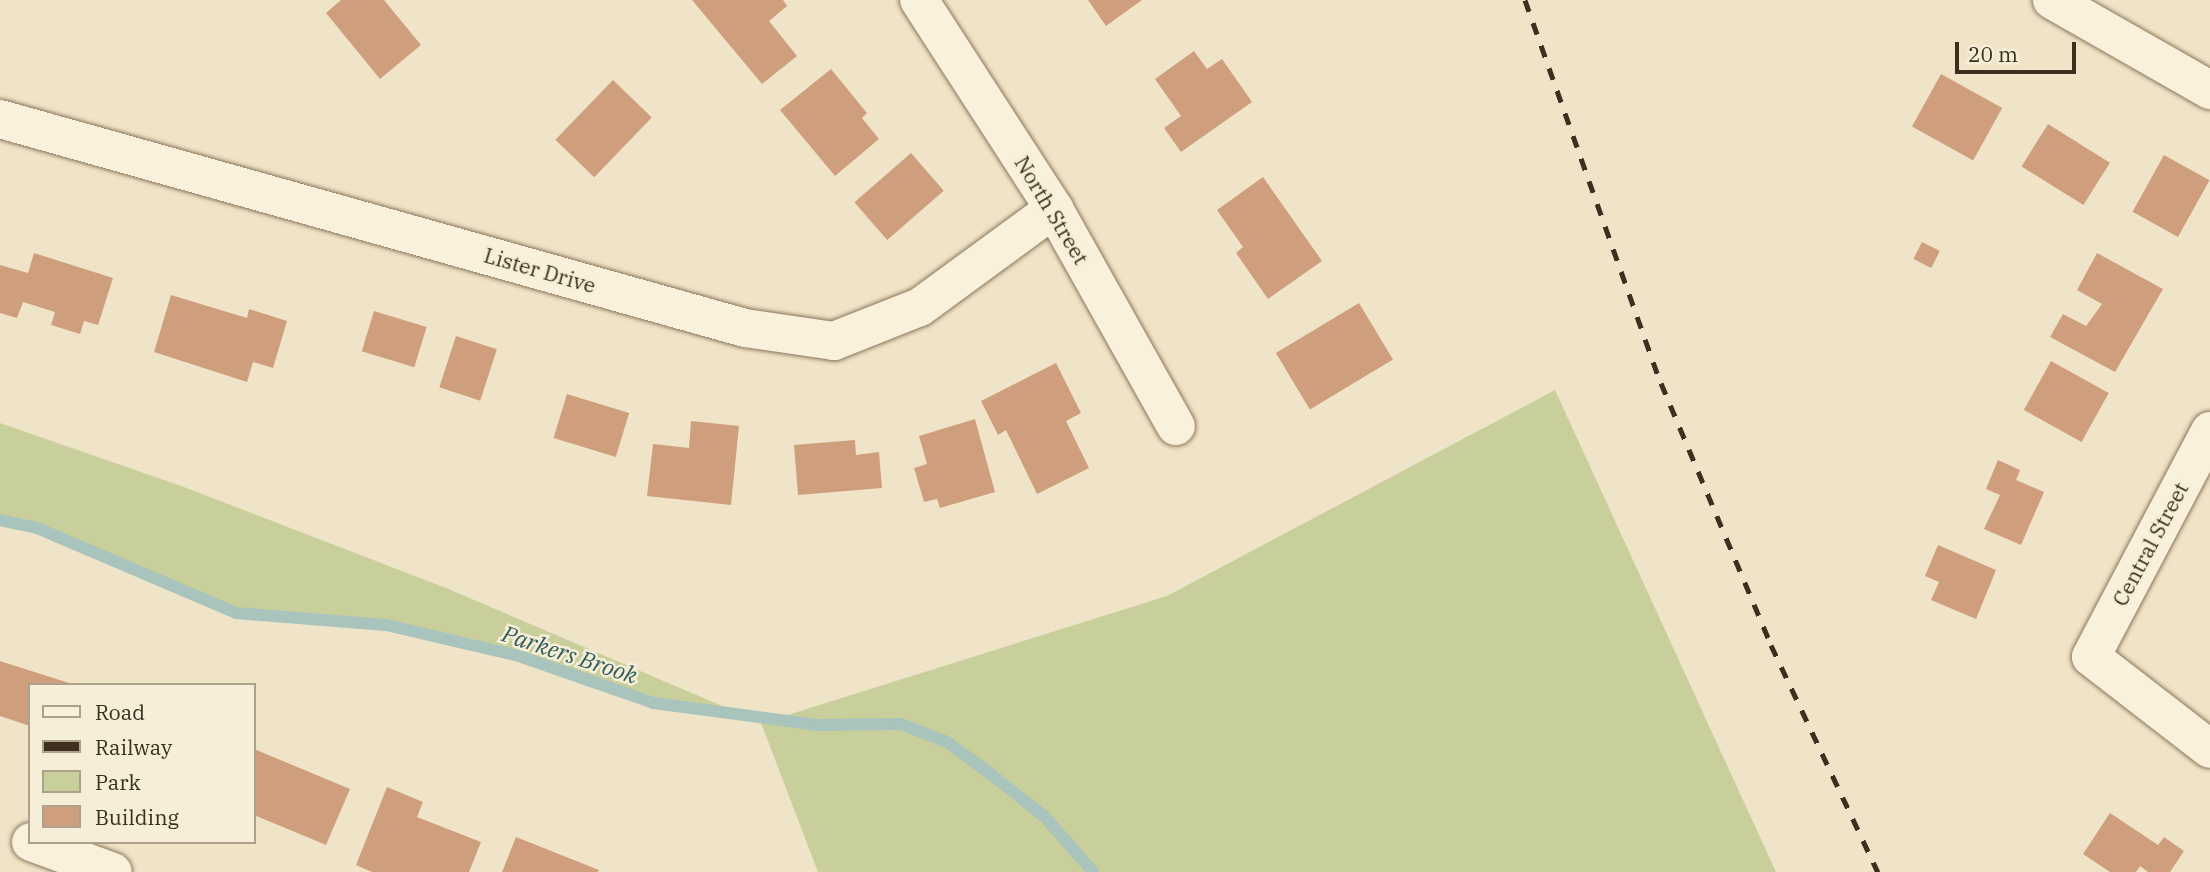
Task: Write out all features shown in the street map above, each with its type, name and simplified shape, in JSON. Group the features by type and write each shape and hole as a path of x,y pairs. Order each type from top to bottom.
{"street":[{"name":"North Street","path":"919,0 1054,209 1176,426"},
{"path":"2052,0 2210,90"},
{"name":"Lister Drive","path":"0,119 745,328 834,341 920,307 1054,209"},
{"name":"Central Street","path":"2210,431 2091,657 2210,748"},
{"path":"0,832 28,841"},
{"path":"36,844 113,872"}],"green space":[{"path":"1555,390 1776,872 818,872 761,723 653,703 519,656 386,625 236,613 37,528 0,520 0,423 184,487 446,588 762,723 1167,596"}],"building":[{"path":"341,0 384,0 421,45 380,79 326,13"},
{"path":"692,0 783,0 787,6 769,21 797,56 762,84"},
{"path":"1088,0 1142,0 1106,26"},
{"path":"1194,51 1207,69 1222,59 1252,102 1181,152 1164,128 1181,116 1155,79"},
{"path":"831,69 867,113 862,118 879,139 835,176 780,110"},
{"path":"1941,74 2002,108 1973,160 1912,126"},
{"path":"613,80 652,118 594,177 555,140"},
{"path":"2048,124 2110,163 2083,205 2022,166"},
{"path":"911,153 944,191 887,240 854,202"},
{"path":"2164,155 2209,180 2178,237 2132,212"},
{"path":"1263,177 1322,261 1268,299 1236,253 1243,247 1217,210"},
{"path":"1922,242 1940,251 1931,268 1913,259"},
{"path":"34,253 113,278 98,325 84,321 80,334 51,325 55,312 23,302 17,318 0,313 0,265 28,273"},
{"path":"2097,253 2163,289 2115,372 2050,337 2063,314 2086,326 2102,304 2077,290"},
{"path":"171,295 247,318 249,309 287,321 273,368 253,362 247,382 154,352"},
{"path":"1359,303 1393,360 1310,410 1276,353"},
{"path":"374,311 427,327 414,367 362,351"},
{"path":"456,336 497,349 480,401 439,387"},
{"path":"2051,361 2109,393 2082,442 2024,410"},
{"path":"1056,363 1081,413 1066,421 1089,468 1037,494 1006,430 998,435 981,401"},
{"path":"567,394 629,413 616,457 554,438"},
{"path":"975,419 995,492 940,508 937,499 924,502 914,468 927,464 919,436"},
{"path":"691,421 739,426 731,505 647,496 653,444 689,448"},
{"path":"855,440 856,455 879,452 882,488 798,495 794,445"},
{"path":"1998,460 2020,470 2016,480 2044,492 2021,545 1984,529 2000,495 1986,489"},
{"path":"1938,545 1996,570 1976,619 1931,600 1939,582 1925,576"},
{"path":"0,661 69,683 28,683 28,725 0,716"},
{"path":"256,750 350,789 326,845 256,816"},
{"path":"387,787 423,802 417,817 481,842 469,872 372,872 356,865"},
{"path":"2110,813 2158,845 2164,837 2184,851 2170,872 2148,872 2140,866 2136,872 2110,872 2083,854"},
{"path":"516,837 599,870 502,872"}],"waterway":[{"name":"Parkers Brook","path":"0,520 37,528 236,613 386,625 519,656 653,703 817,725 901,724 947,742 988,772 1045,817 1093,872"}],"railway":[{"path":"1525,0 1661,383 1771,645 1878,872"}]}
